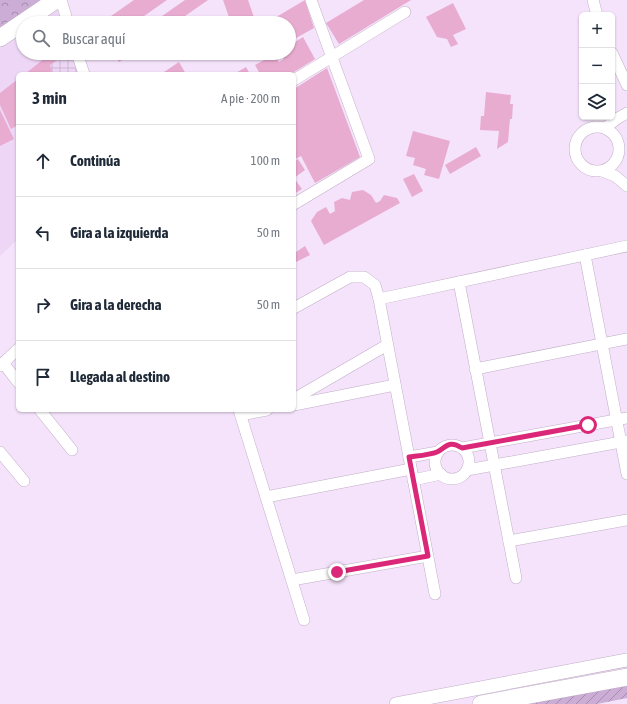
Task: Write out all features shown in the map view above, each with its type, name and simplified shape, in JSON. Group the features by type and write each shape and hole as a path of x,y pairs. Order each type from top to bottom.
{"main road":[{"path":"32,16 56,0"},
{"path":"0,38 16,27"},
{"path":"481,704 627,677"}],"street":[{"path":"61,0 66,16"},
{"path":"296,203 369,160 311,0"},
{"path":"593,0 596,12"},
{"path":"296,79 405,12"},
{"path":"615,59 627,85"},
{"path":"80,60 83,72"},
{"path":"605,128 627,113"},
{"path":"627,160 616,137 605,128 591,127 578,136 575,143 577,159 581,165 588,169 602,171 615,176 627,186"},
{"path":"602,171 614,164 617,158 619,145 627,136"},
{"path":"379,298 627,246"},
{"path":"585,255 602,344 622,419 627,474"},
{"path":"296,307 350,277 364,277 375,285 379,298 435,594"},
{"path":"459,282 516,578"},
{"path":"475,369 627,339"},
{"path":"296,398 387,345"},
{"path":"16,351 1,364 16,380"},
{"path":"296,405 395,385"},
{"path":"42,412 72,450"},
{"path":"240,413 304,620"},
{"path":"462,448 622,419"},
{"path":"467,470 624,441"},
{"path":"449,445 462,448 469,459 467,470 460,477 449,479 441,474 436,468 435,462 438,452 443,447 449,445"},
{"path":"0,452 24,481"},
{"path":"409,457 438,452"},
{"path":"266,497 412,474 441,474"},
{"path":"508,541 627,520"},
{"path":"292,580 428,556"},
{"path":"396,704 627,660"}],"shaded area":[{"path":"54,0 60,16 26,16"},
{"path":"16,22 16,60 75,60 78,72 16,72 16,241 0,256 0,31"},
{"path":"48,60 74,60 77,72 43,72"}],"green space":[{"path":"0,0 52,0 31,16 16,16 16,27 0,39"},
{"path":"627,684 627,698 597,704 518,704"}],"building":[{"path":"134,0 167,0 144,16 111,16"},
{"path":"185,0 208,0 185,16 162,16"},
{"path":"223,0 248,0 254,16 229,16"},
{"path":"305,0 314,28 296,38 296,16 278,16"},
{"path":"364,0 411,0 339,44 326,23"},
{"path":"453,3 466,29 453,35 458,44 451,47 447,39 437,37 426,17"},
{"path":"303,37 315,59 294,72 259,72 255,65 264,60 278,60 279,62 282,60 296,60 296,42"},
{"path":"42,60 58,60 50,65 52,71 50,72 27,72"},
{"path":"179,62 185,72 164,72"},
{"path":"246,67 249,72 237,72"},
{"path":"327,68 360,157 315,183 301,156 296,159 296,88"},
{"path":"16,81 16,126 11,129 0,105 0,93"},
{"path":"486,92 511,95 510,104 513,104 508,142 497,149 499,131 480,130 481,116 484,116"},
{"path":"0,110 14,139 0,146"},
{"path":"413,131 450,141 439,179 424,175 426,169 413,165 415,158 406,156"},
{"path":"476,147 481,156 450,174 445,165"},
{"path":"298,159 305,170 296,177 296,160"},
{"path":"414,174 423,191 412,197 403,179"},
{"path":"296,181 302,189 296,193"},
{"path":"363,190 371,195 376,203 380,201 384,195 397,198 400,203 324,245 311,221 317,212 326,207 330,214 335,211 334,202 342,198 350,200 352,192"},
{"path":"305,246 310,255 296,262 296,252"}],"route":[{"path":"337,572 428,556 409,457 438,452 443,447 449,445 459,446 462,448 588,425"}]}
